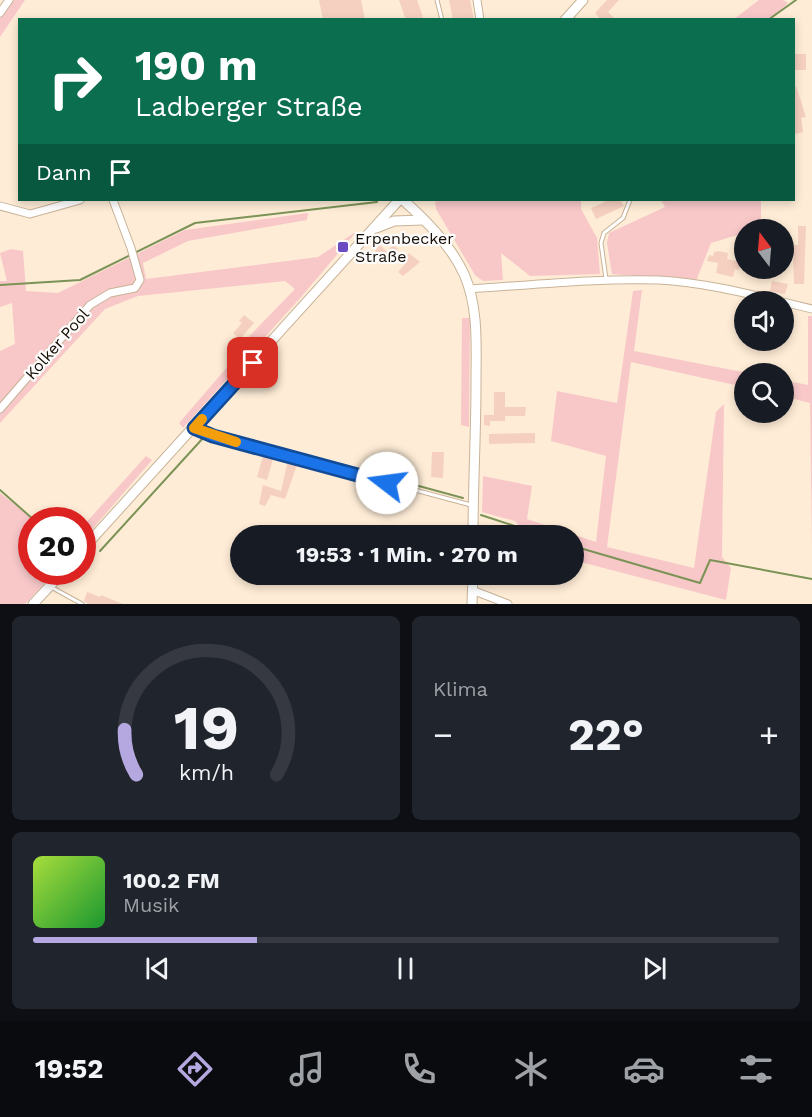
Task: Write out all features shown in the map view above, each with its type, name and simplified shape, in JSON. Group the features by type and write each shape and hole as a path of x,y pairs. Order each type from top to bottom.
{"main road":[{"path":"567,18 583,0"},
{"path":"96,535 371,230 400,201"},
{"path":"402,201 423,220 456,260 470,289 476,336 473,525"},
{"path":"371,230 394,221 423,220"},
{"path":"472,585 472,604"},
{"path":"33,604 49,586"}],"street":[{"path":"0,13 9,0"},
{"path":"477,0 480,18"},
{"path":"0,206 30,214 76,201"},
{"name":"Kolker Pool","path":"0,409 90,305 111,293 135,288 140,280 135,259 113,201"},
{"path":"470,289 661,280 734,291"},
{"path":"794,305 812,309"},
{"path":"472,590 508,604"}],"lane":[{"path":"437,0 442,18"},
{"path":"606,281 601,243 604,233 623,218 630,201"},
{"path":"194,428 213,436 473,506"},
{"path":"49,586 82,604"}],"shaded area":[{"path":"13,0 25,0 0,37 0,18"},
{"path":"759,0 783,0 788,3 773,18 735,18"},
{"path":"581,201 581,209 597,238 600,274 530,276 501,253 503,280 483,281 475,275 436,209 435,202"},
{"path":"662,201 761,201 761,219 734,219 734,236 711,243 696,281 612,274 607,243 609,233 665,207"},
{"path":"308,213 307,220 188,241 143,263 146,279 318,257 357,231 302,296 183,428 179,423 229,365 233,353 295,289 285,281 138,296 105,309 0,423 0,351 15,344 12,303 0,307 0,281 7,281 0,253 11,249 23,251 26,291 58,293 185,230"},
{"path":"642,290 634,351 734,370 734,385 631,362 607,547 694,568 716,412 724,404 722,557 731,568 726,600 584,563 584,538 596,542 606,456 551,441 557,391 617,403 633,291"},
{"path":"808,316 812,316 812,548 810,403 794,399 794,382 808,385"},
{"path":"462,318 470,318 469,427 461,425"},
{"path":"146,456 152,460 96,525 96,512"},
{"path":"483,476 532,486 527,519 545,525 519,525 515,521 482,512"},
{"path":"0,493 18,507 18,585 43,585 25,604 0,604"}],"building":[{"path":"319,0 361,0 365,18 323,18"},
{"path":"399,0 417,0 423,18 405,18"},
{"path":"449,0 470,0 474,18 453,18"},
{"path":"607,0 619,0 608,12 614,18 599,18 595,13"},
{"path":"795,54 806,54 806,70 795,70"},
{"path":"795,86 806,117 801,118 803,132 796,134 795,132"},
{"path":"621,201 624,206 596,219 591,208 605,202"},
{"path":"798,226 806,226 804,284 794,284 794,245 798,245"},
{"path":"380,245 387,252 393,245 398,249 387,262 375,251"},
{"path":"714,252 728,253 727,259 734,260 733,277 716,273 718,263 707,261 709,255 713,256"},
{"path":"409,253 420,262 403,276 398,272 406,263 402,260"},
{"path":"772,281 788,284 786,291 770,291"},
{"path":"244,315 254,323 240,339 233,333 242,323 239,321"},
{"path":"494,392 505,392 505,407 526,407 525,416 505,416 505,421 490,421 490,426 484,425 484,415 494,415"},
{"path":"535,433 535,443 489,444 489,434"},
{"path":"432,452 444,452 443,478 431,477"},
{"path":"263,456 273,459 267,480 257,477"},
{"path":"288,460 298,462 285,499 271,495 265,506 259,504 263,485 281,491"},
{"path":"87,592 123,604 88,604 84,601"}],"waterway":[{"path":"771,18 796,0"},
{"path":"0,285 80,280 195,223 377,202"},
{"path":"213,430 463,498"},
{"path":"100,551 204,437"},
{"path":"0,490 19,507"},
{"path":"481,515 511,525"},
{"path":"584,549 700,583 710,560 812,579"}],"slow traffic":[{"path":"202,419 194,428 236,442"}],"place":[{"name":"Erpenbecker Straße","path":"343,247"}],"route":[{"path":"253,363 194,428 213,436 387,483"}]}
